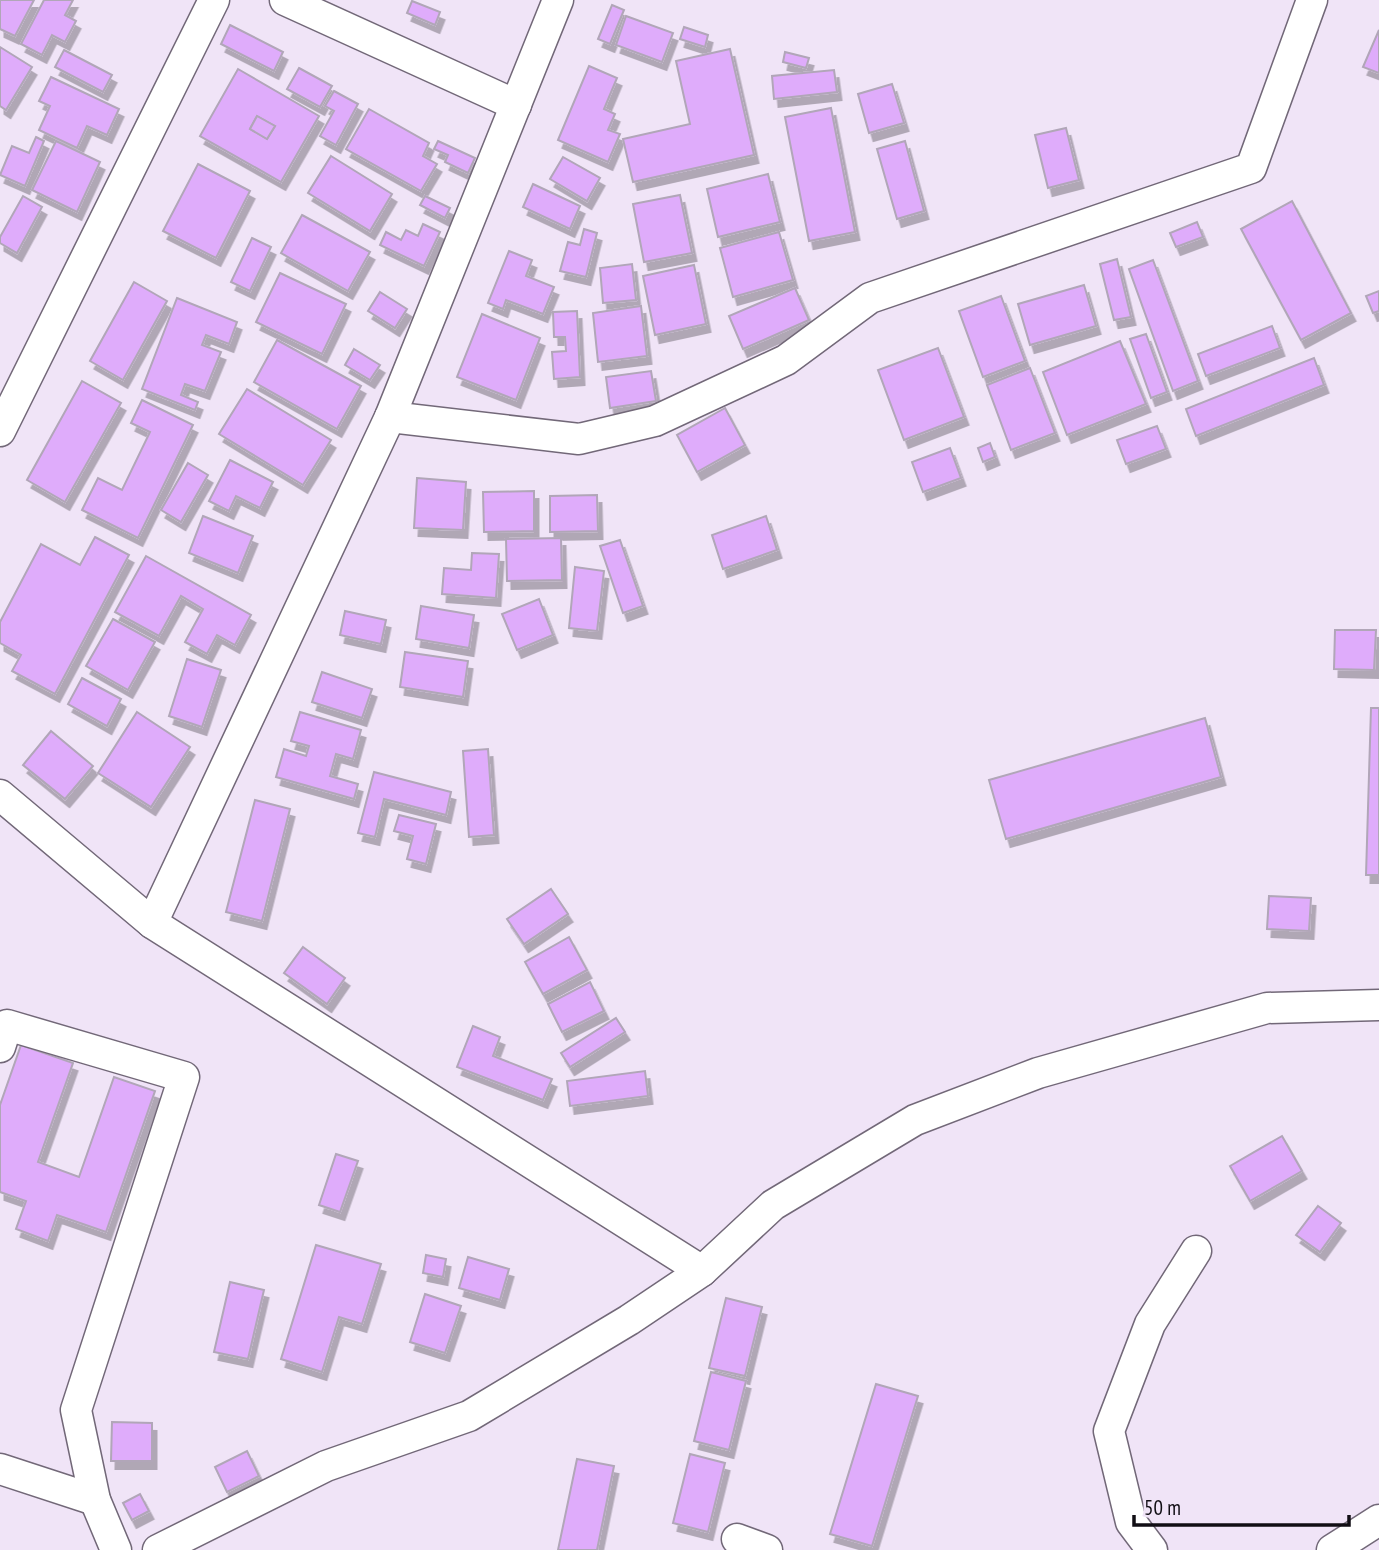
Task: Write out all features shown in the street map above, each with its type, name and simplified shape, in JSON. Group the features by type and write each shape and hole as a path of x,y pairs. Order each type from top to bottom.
{"street":[{"path":"0,431 214,0"},
{"path":"285,0 516,105"},
{"path":"152,923 390,417 558,0"},
{"path":"390,417 579,439 655,421 786,360 870,298 1251,168 1312,0"},
{"path":"0,796 152,923 702,1271"},
{"path":"158,1550 326,1466 469,1416 629,1320 702,1271 774,1205 915,1120 1038,1073 1267,1008 1379,1005"},
{"path":"0,1047 7,1025 184,1077 76,1410 94,1500 116,1550"},
{"path":"1152,1550 1131,1522 1109,1431 1150,1324 1196,1251"},
{"path":"0,1469 94,1500"},
{"path":"1332,1550 1379,1520"},
{"path":"737,1539 767,1550"}],"building":[{"path":"0,0 34,0 15,36 0,29"},
{"path":"44,0 73,0 65,15 76,21 65,42 52,35 42,55 21,44"},
{"path":"412,1 440,12 435,25 407,13"},
{"path":"612,5 624,10 610,44 598,39"},
{"path":"626,16 673,33 662,62 616,45"},
{"path":"230,25 283,52 274,71 221,44"},
{"path":"684,27 708,35 705,47 680,39"},
{"path":"1379,30 1379,73 1363,67"},
{"path":"0,47 32,67 6,110 0,106"},
{"path":"730,49 754,155 633,182 623,139 690,124 676,61"},
{"path":"64,50 112,75 103,92 55,67"},
{"path":"785,52 809,58 806,68 783,62"},
{"path":"589,66 617,78 604,109 615,114 608,130 620,134 608,162 558,140"},
{"path":"299,68 332,86 320,107 287,89"},
{"path":"238,69 319,116 281,182 200,136","holes":["257,116 275,126 267,139 250,129"]},
{"path":"834,70 837,92 774,99 772,76"},
{"path":"51,77 119,109 107,135 87,126 77,148 39,130 50,106 39,101"},
{"path":"892,84 904,123 869,133 858,94"},
{"path":"334,91 358,104 336,145 320,136 334,111 325,106"},
{"path":"831,108 855,232 809,241 785,117"},
{"path":"369,109 429,143 423,156 437,164 421,191 346,149"},
{"path":"257,116 275,126 267,139 250,129"},
{"path":"1066,128 1079,180 1048,188 1035,135"},
{"path":"36,137 44,141 25,186 0,175 12,146 29,153"},
{"path":"56,141 100,162 77,212 32,190"},
{"path":"438,141 475,158 468,173 445,162 448,155 434,149"},
{"path":"905,141 924,211 897,219 877,149"},
{"path":"331,156 392,194 370,231 308,193"},
{"path":"563,157 600,178 587,201 550,179"},
{"path":"198,164 250,191 216,258 163,231"},
{"path":"768,174 780,222 718,237 707,189"},
{"path":"533,184 580,206 570,229 523,207"},
{"path":"680,195 692,253 644,262 633,204"},
{"path":"23,196 42,207 17,253 0,243 0,237"},
{"path":"425,196 450,208 445,218 420,205"},
{"path":"1292,201 1351,313 1301,340 1241,229"},
{"path":"302,215 370,252 348,291 281,253"},
{"path":"1197,222 1203,237 1176,247 1170,233"},
{"path":"423,224 440,232 424,266 380,245 386,232 401,240 406,230 418,236"},
{"path":"584,229 597,233 586,277 560,271 568,242 580,245"},
{"path":"779,232 793,280 733,297 720,248"},
{"path":"252,238 271,247 250,291 231,282"},
{"path":"509,251 532,260 526,276 554,287 543,314 506,300 503,309 488,303"},
{"path":"1117,259 1131,317 1114,320 1100,264"},
{"path":"1153,260 1198,381 1173,391 1129,269"},
{"path":"632,264 636,300 603,303 600,268"},
{"path":"694,265 706,324 655,335 643,276"},
{"path":"280,273 346,304 322,354 256,322"},
{"path":"134,282 167,301 123,380 90,361"},
{"path":"1084,285 1096,326 1030,345 1018,304"},
{"path":"795,288 809,320 743,349 729,316"},
{"path":"1379,291 1379,311 1373,313 1366,296"},
{"path":"380,292 407,309 395,328 368,311"},
{"path":"1001,296 1025,361 983,377 959,311"},
{"path":"177,298 237,322 229,344 206,335 202,345 221,352 205,391 185,384 181,395 198,402 195,410 142,389"},
{"path":"641,306 647,356 598,362 593,313"},
{"path":"577,311 580,377 554,379 552,352 566,351 565,337 554,337 553,312"},
{"path":"482,314 540,338 516,400 457,377"},
{"path":"1272,326 1280,348 1206,376 1198,354"},
{"path":"1146,334 1167,392 1151,398 1130,339"},
{"path":"277,340 361,386 337,429 254,382"},
{"path":"1120,341 1146,404 1067,435 1043,372"},
{"path":"938,348 964,417 904,440 878,370"},
{"path":"354,349 380,365 370,380 345,365"},
{"path":"1314,358 1324,385 1196,436 1186,409"},
{"path":"1030,368 1055,433 1011,450 987,385"},
{"path":"651,371 656,401 610,408 606,377"},
{"path":"82,381 121,403 65,502 27,480"},
{"path":"247,389 331,440 303,485 219,434"},
{"path":"142,400 193,425 138,538 82,510 98,478 122,490 150,432 131,423"},
{"path":"725,408 745,445 697,472 677,435"},
{"path":"1157,426 1166,449 1126,464 1117,440"},
{"path":"990,443 995,457 983,462 978,448"},
{"path":"950,448 961,478 923,492 912,462"},
{"path":"230,460 273,482 260,508 236,496 229,511 209,501"},
{"path":"188,463 208,475 181,522 161,510"},
{"path":"417,478 466,482 463,530 414,528"},
{"path":"534,491 534,531 484,532 483,492"},
{"path":"597,495 598,531 550,532 550,496"},
{"path":"203,516 253,536 238,573 189,553"},
{"path":"766,516 777,550 723,569 712,535"},
{"path":"95,537 129,555 55,694 12,671 21,655 0,643 0,622 41,544 80,565"},
{"path":"561,538 562,580 507,581 506,539"},
{"path":"620,540 643,606 623,613 600,546"},
{"path":"472,553 499,554 496,598 442,594 444,568 471,570"},
{"path":"146,556 251,615 235,645 217,635 207,654 185,642 203,609 181,596 159,636 115,612"},
{"path":"575,567 604,571 597,631 569,628"},
{"path":"539,599 553,635 517,650 502,614"},
{"path":"421,606 474,615 469,648 416,639"},
{"path":"345,611 386,620 381,644 340,635"},
{"path":"113,619 155,642 128,690 86,666"},
{"path":"1335,630 1376,630 1374,670 1334,669"},
{"path":"405,652 468,661 463,697 400,687"},
{"path":"187,659 221,670 202,727 169,716"},
{"path":"322,672 372,689 362,718 312,702"},
{"path":"82,678 121,699 107,726 68,704"},
{"path":"1371,708 1379,708 1379,875 1366,875"},
{"path":"137,712 190,747 151,807 98,773"},
{"path":"300,712 361,730 353,759 336,754 330,776 358,784 354,799 276,777 284,749 306,756 309,746 291,741"},
{"path":"1205,718 1221,777 1006,839 989,780"},
{"path":"51,731 93,766 65,799 23,765"},
{"path":"488,749 494,835 469,837 463,751"},
{"path":"374,772 451,792 446,815 384,799 375,837 358,833"},
{"path":"255,800 290,809 262,921 226,912"},
{"path":"399,815 436,824 426,864 407,859 413,836 394,831"},
{"path":"551,889 568,914 524,944 507,919"},
{"path":"1269,896 1311,898 1309,931 1267,929"},
{"path":"569,937 587,970 543,994 525,962"},
{"path":"303,947 345,978 327,1004 284,973"},
{"path":"590,982 604,1011 562,1032 548,1004"},
{"path":"616,1018 625,1032 570,1067 561,1053"},
{"path":"473,1026 500,1037 493,1056 552,1079 543,1100 457,1067"},
{"path":"21,1045 73,1063 38,1162 79,1177 114,1077 155,1091 106,1232 57,1215 48,1241 16,1229 26,1201 0,1192 0,1105"},
{"path":"645,1071 648,1096 570,1106 567,1081"},
{"path":"1282,1136 1302,1171 1250,1201 1230,1166"},
{"path":"336,1154 358,1161 340,1212 319,1205"},
{"path":"1318,1206 1341,1223 1320,1252 1296,1235"},
{"path":"316,1245 381,1264 362,1324 339,1317 322,1372 281,1359"},
{"path":"426,1255 446,1259 443,1277 423,1273"},
{"path":"468,1257 509,1269 500,1300 459,1288"},
{"path":"230,1282 264,1290 248,1359 214,1352"},
{"path":"425,1294 461,1306 445,1353 410,1342"},
{"path":"726,1298 762,1307 745,1376 709,1368"},
{"path":"711,1372 746,1381 729,1450 694,1441"},
{"path":"876,1384 918,1396 872,1546 830,1534"},
{"path":"112,1422 152,1423 152,1461 111,1461"},
{"path":"247,1451 259,1476 227,1492 215,1467"},
{"path":"690,1454 725,1463 708,1532 673,1523"},
{"path":"577,1459 614,1466 597,1550 558,1550"},
{"path":"140,1494 149,1511 132,1520 123,1503"}]}
